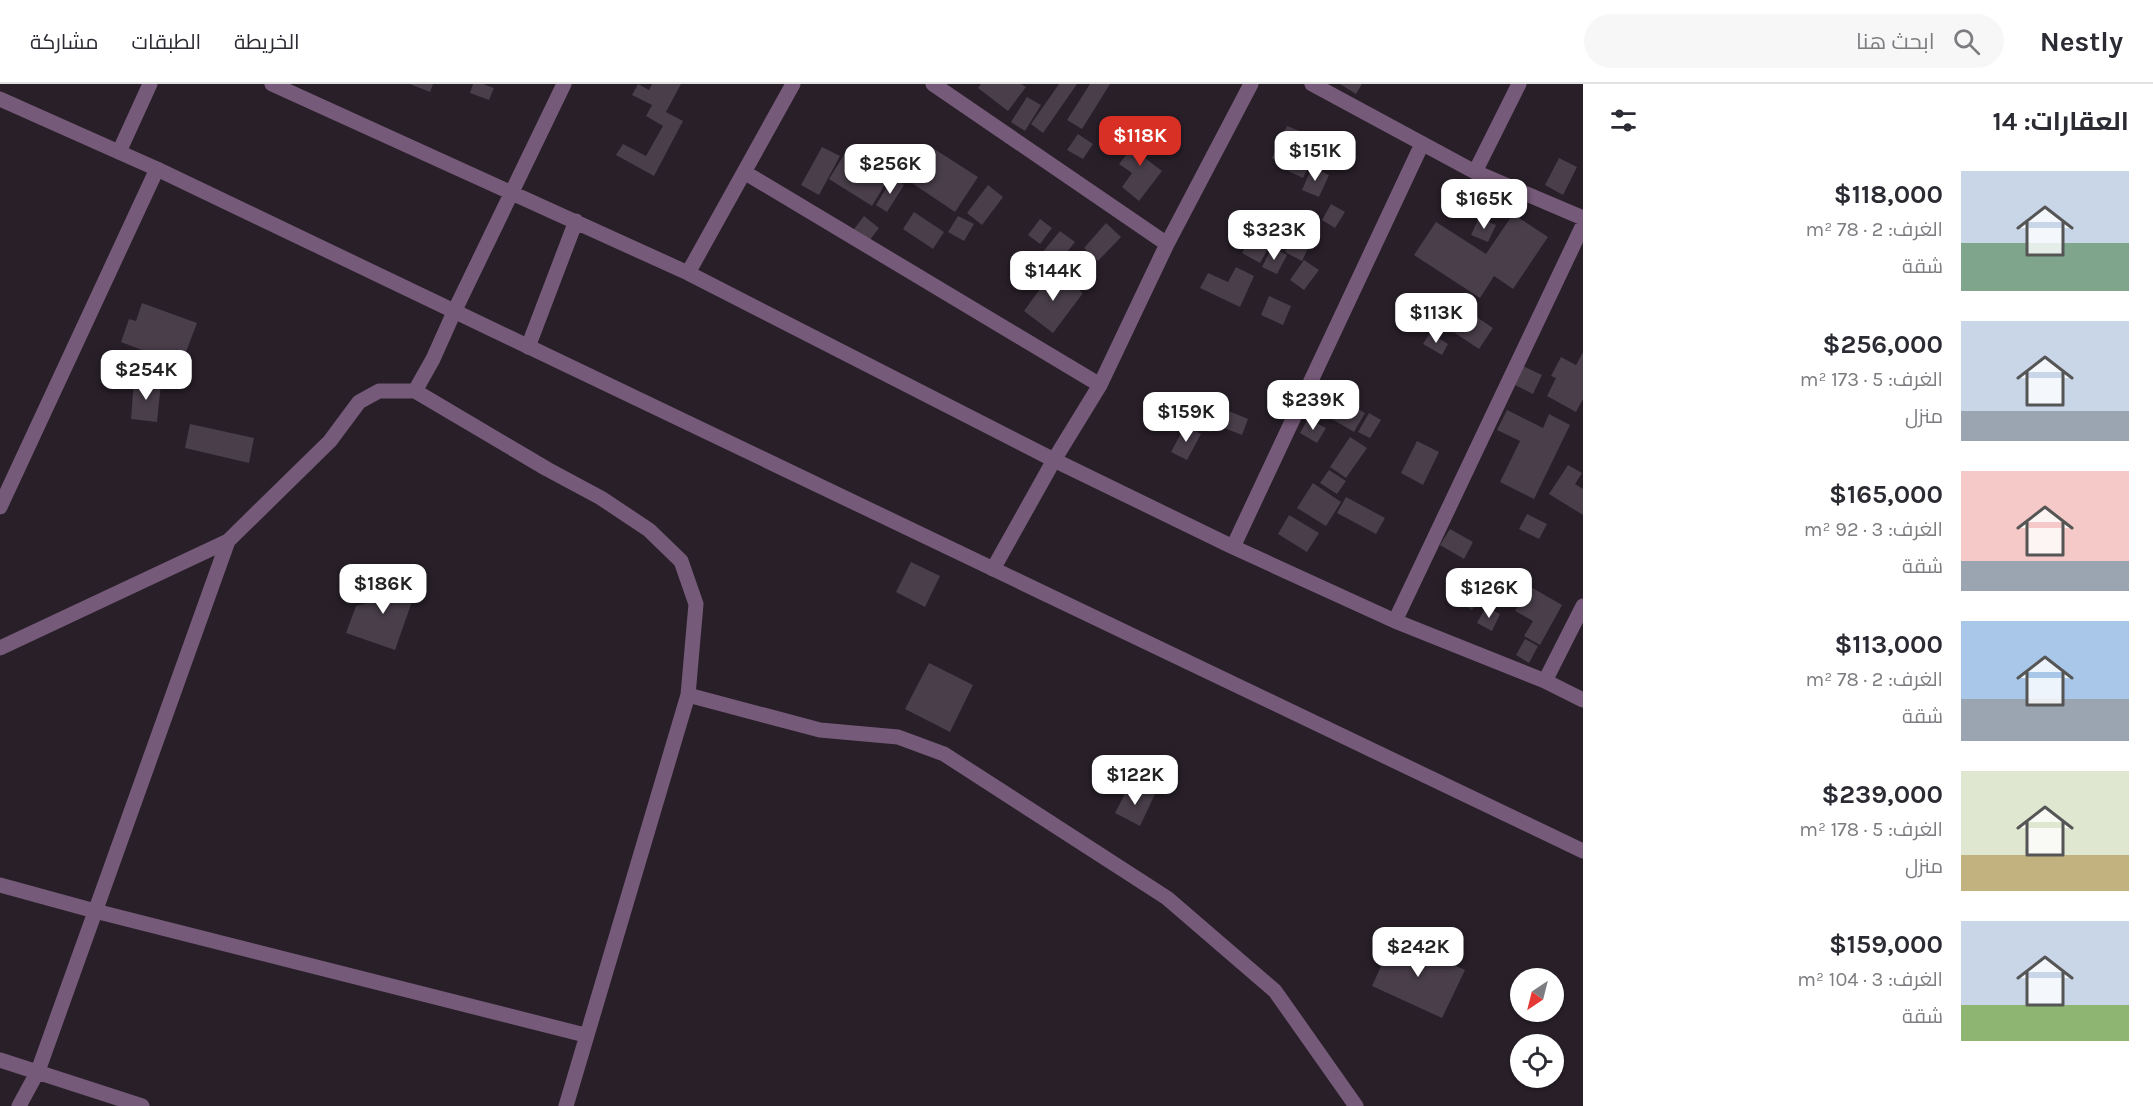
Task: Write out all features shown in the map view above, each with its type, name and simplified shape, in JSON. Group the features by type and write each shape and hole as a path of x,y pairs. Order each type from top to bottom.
{"street":[{"path":"119,152 150,84"},
{"path":"272,84 687,273 1054,460 1233,547 1395,621 1545,681 1583,700"},
{"path":"415,391 433,359 564,84"},
{"path":"687,273 793,84"},
{"path":"933,84 1167,244"},
{"path":"993,569 1054,460 1100,385 1167,244 1251,84"},
{"path":"1312,84 1475,172 1583,218"},
{"path":"1475,172 1519,84"},
{"path":"0,99 157,169 1583,851"},
{"path":"1233,547 1422,144"},
{"path":"0,507 157,169"},
{"path":"744,172 1100,385"},
{"path":"528,347 576,221"},
{"path":"1395,621 1583,225"},
{"path":"0,648 228,541 330,441 359,402 379,390 415,391 601,498 649,530 681,561 696,604 688,695 585,1035 566,1106"},
{"path":"19,1106 38,1071 228,541"},
{"path":"1545,681 1583,606"},
{"path":"688,695 820,730 898,737 944,754 1167,898 1275,991 1356,1106"},
{"path":"0,885 585,1035"},
{"path":"0,1060 142,1106"}],"building":[{"path":"410,84 433,84 430,92"},
{"path":"473,84 483,84 494,88 489,100 470,93"},
{"path":"638,84 649,90 652,84 681,84 666,112 683,121 654,176 616,155 623,144 646,156 663,126 646,116 652,105 632,95"},
{"path":"981,84 1021,84 1026,87 1008,111 978,88"},
{"path":"1059,84 1077,84 1043,133 1031,124"},
{"path":"1090,84 1110,84 1082,129 1067,120"},
{"path":"1340,84 1362,84 1356,94"},
{"path":"1027,97 1041,105 1025,131 1011,122"},
{"path":"1287,126 1305,133 1293,160 1298,151 1313,158 1303,178 1288,171 1291,166 1272,158"},
{"path":"1145,131 1158,141 1145,158 1162,171 1139,201 1122,187 1132,173 1119,164"},
{"path":"1078,134 1093,144 1083,159 1067,150"},
{"path":"928,145 978,177 955,212 906,179"},
{"path":"822,147 840,156 819,195 801,185"},
{"path":"847,150 890,176 872,206 829,179"},
{"path":"1559,158 1577,167 1563,195 1545,185"},
{"path":"1312,167 1329,175 1319,197 1302,190"},
{"path":"893,177 904,185 887,212 876,205"},
{"path":"988,185 1003,197 982,225 967,213"},
{"path":"1467,194 1486,204 1479,219 1460,209"},
{"path":"1331,204 1345,212 1335,228 1322,220"},
{"path":"914,212 944,232 933,249 903,229"},
{"path":"1513,214 1548,237 1513,289 1494,276 1480,298 1414,255 1436,222 1486,254"},
{"path":"864,216 879,228 863,249 848,237"},
{"path":"958,216 974,224 964,241 948,232"},
{"path":"1479,218 1496,225 1488,242 1471,235"},
{"path":"1040,219 1052,228 1040,244 1028,235"},
{"path":"1259,222 1277,233 1260,263 1242,253"},
{"path":"1106,223 1121,237 1098,261 1084,248"},
{"path":"1060,231 1075,242 1052,271 1037,259"},
{"path":"1293,236 1310,244 1302,261 1285,252"},
{"path":"1272,247 1287,255 1277,274 1262,267"},
{"path":"1304,260 1319,270 1304,290 1290,280"},
{"path":"1236,267 1254,276 1240,307 1200,288 1208,273 1228,282"},
{"path":"1053,271 1083,293 1053,333 1024,311"},
{"path":"1269,296 1291,306 1283,325 1261,315"},
{"path":"1445,296 1493,328 1479,349 1431,317"},
{"path":"142,303 197,323 181,365 121,342 129,319 136,321"},
{"path":"1430,333 1448,344 1442,355 1423,344"},
{"path":"1583,352 1583,399 1576,412 1547,396 1556,378 1551,376 1561,357 1576,365"},
{"path":"1523,366 1542,375 1533,394 1515,385"},
{"path":"134,380 161,383 157,422 131,419"},
{"path":"1338,397 1365,413 1354,432 1327,416"},
{"path":"1197,398 1248,419 1242,435 1214,424 1211,432 1187,423"},
{"path":"1507,410 1543,428 1549,414 1570,425 1534,499 1500,482 1520,441 1497,430"},
{"path":"1369,413 1381,420 1370,438 1358,432"},
{"path":"1308,419 1326,428 1317,443 1300,433"},
{"path":"190,424 254,438 249,463 185,448"},
{"path":"1185,426 1201,434 1187,460 1171,452"},
{"path":"1350,437 1367,448 1346,478 1330,467"},
{"path":"1417,441 1439,452 1423,485 1401,473"},
{"path":"1568,465 1582,473 1575,484 1583,489 1583,515 1549,494"},
{"path":"1329,470 1346,481 1337,494 1320,483"},
{"path":"1313,483 1341,502 1326,526 1297,508"},
{"path":"1346,497 1385,518 1376,534 1337,513"},
{"path":"1527,514 1547,524 1539,539 1519,529"},
{"path":"1289,515 1319,533 1307,552 1278,534"},
{"path":"1450,529 1473,542 1464,559 1440,545"},
{"path":"911,562 940,576 925,607 896,592"},
{"path":"380,577 416,590 395,650 346,633 356,606 371,602"},
{"path":"1466,579 1484,589 1472,610 1454,600"},
{"path":"1529,586 1562,605 1540,645 1524,636 1533,621 1515,611"},
{"path":"1486,607 1500,614 1492,631 1477,623"},
{"path":"1525,639 1538,646 1529,663 1516,655"},
{"path":"929,663 973,685 950,732 905,709"},
{"path":"1127,790 1155,794 1140,826 1115,813"},
{"path":"1394,938 1465,970 1442,1018 1372,986"}]}
